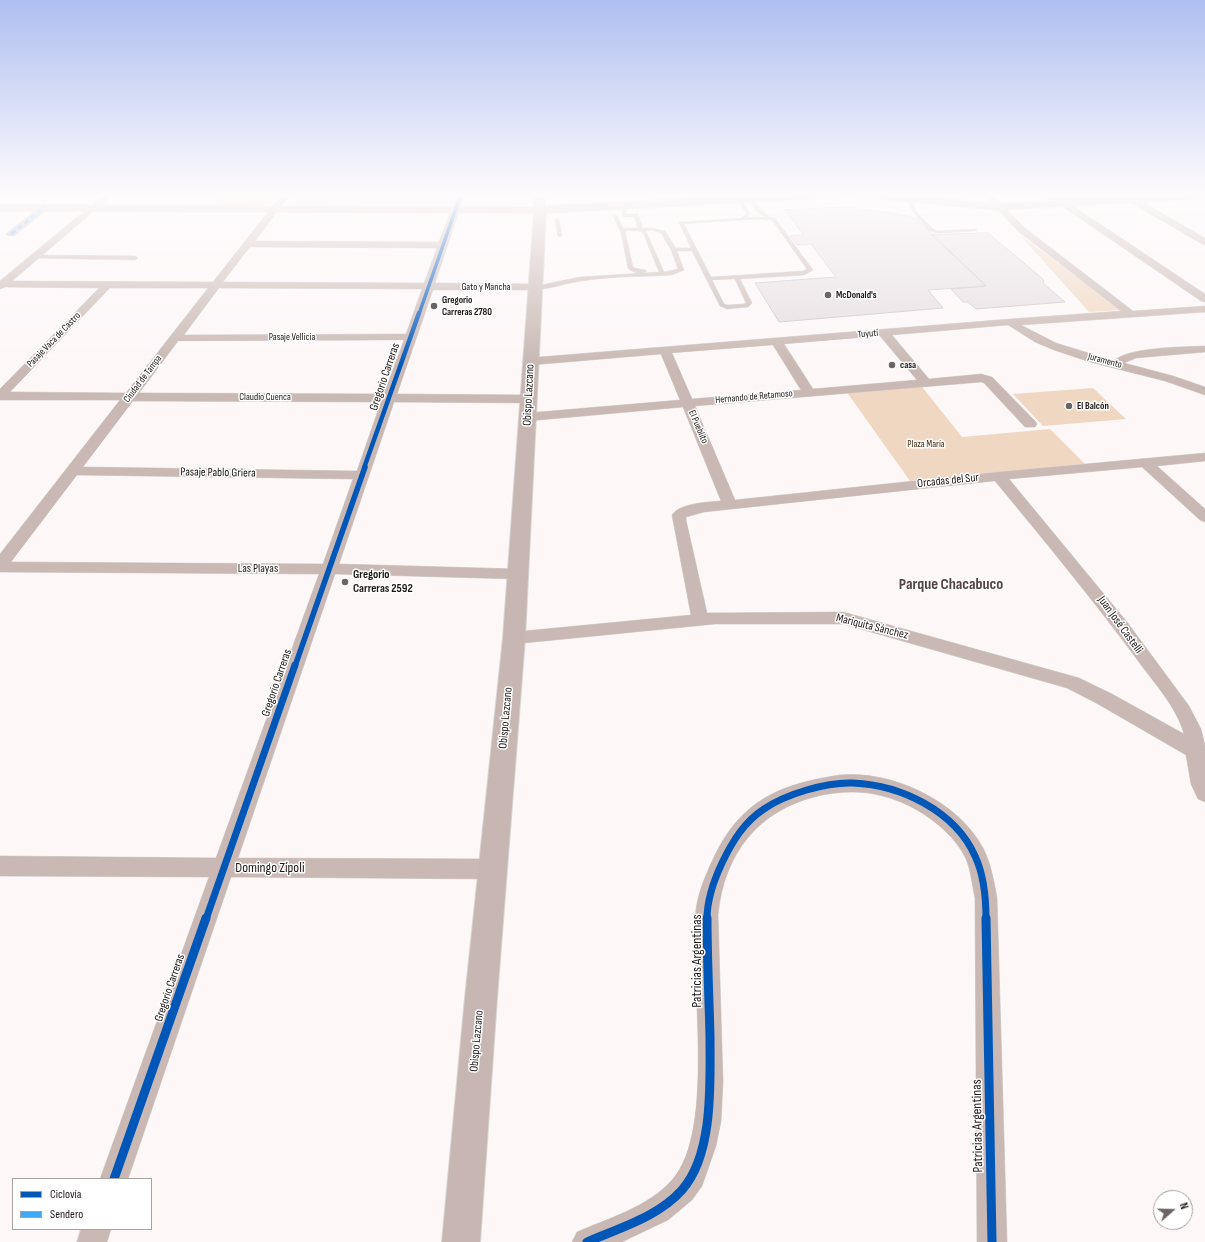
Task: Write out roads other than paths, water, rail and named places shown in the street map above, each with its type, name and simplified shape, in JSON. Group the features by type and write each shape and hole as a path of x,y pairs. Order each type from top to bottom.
{"main road":[{"name":"Obispo Lazcano","path":"461,1242 492,869 514,638 516,574 528,417 538,252"}],"street":[{"path":"1,285 40,252"},
{"name":"Ciudad de Tampa","path":"0,566 241,252"},
{"name":"Gregorio Carreras","path":"114,1178 411,337 430,287 441,252"},
{"path":"1050,252 1131,314"},
{"path":"1135,252 1205,299"},
{"name":"Gato y Mancha","path":"1,285 430,287 536,282"},
{"name":"Pasaje Vaca de Castro","path":"0,396 107,285"},
{"name":"Tuyutí","path":"531,361 1010,322 1205,309"},
{"name":"Juramento","path":"1010,322 1033,336 1058,348 1180,382 1205,391"},
{"path":"884,333 926,382"},
{"name":"Pasaje Vellicia","path":"174,338 411,337"},
{"path":"776,341 809,392"},
{"path":"1117,364 1121,360 1134,355 1205,349"},
{"name":"El Pueblito","path":"665,350 730,504"},
{"name":"Hernando de Retamoso","path":"528,417 687,402 981,378 988,380 1030,424"},
{"name":"Claudio Cuenca","path":"0,396 390,397 529,399"},
{"name":"Orcadas del Sur","path":"700,619 679,520 679,515 692,509 999,476 1205,457"},
{"path":"1146,462 1205,517"},
{"name":"Pasaje Pablo Griera","path":"72,471 363,475"},
{"name":"Juan José Castelli","path":"999,476 1100,596 1188,720 1200,754 1198,778 1205,793"},
{"name":"Las Playas","path":"0,566 329,569 516,574"},
{"name":"Mariquita Sánchez","path":"514,638 700,619 828,617 863,623 1073,683 1105,699 1200,754"},
{"name":"Patricias Argentinas","path":"587,1242 657,1211 675,1198 692,1177 705,1140 711,1096 707,914 714,879 733,839 743,825 758,812 775,802 793,794 851,783 896,792 911,797 930,808 962,836 975,856 982,878 986,898 992,1242"},
{"name":"Domingo Zípoli","path":"0,866 492,869"},
{"path":"92,1242 96,1230"}],"lane":[{"path":"628,252 633,270 672,273 680,270 675,252"},
{"path":"653,252 661,272"},
{"path":"696,252 722,305 727,307 746,306 749,303 737,278"},
{"path":"709,279 804,273 810,270 797,252"},
{"path":"34,257 135,258"},
{"name":"Gato y Mancha","path":"536,282 548,286 580,279 628,277 661,272"},
{"name":"Gato y Mancha","path":"536,282 563,282"}],"place":[{"name":"McDonald's","path":"828,295"},
{"name":"Gregorio Carreras 2780","path":"434,306"},
{"name":"casa","path":"892,365"},
{"name":"El Balcón","path":"1069,406"},
{"name":"Gregorio Carreras 2592","path":"345,582"}],"district":[{"name":"Parque Chacabuco","path":"951,585"}],"park label":[{"name":"Plaza María","path":"926,444"}]}
